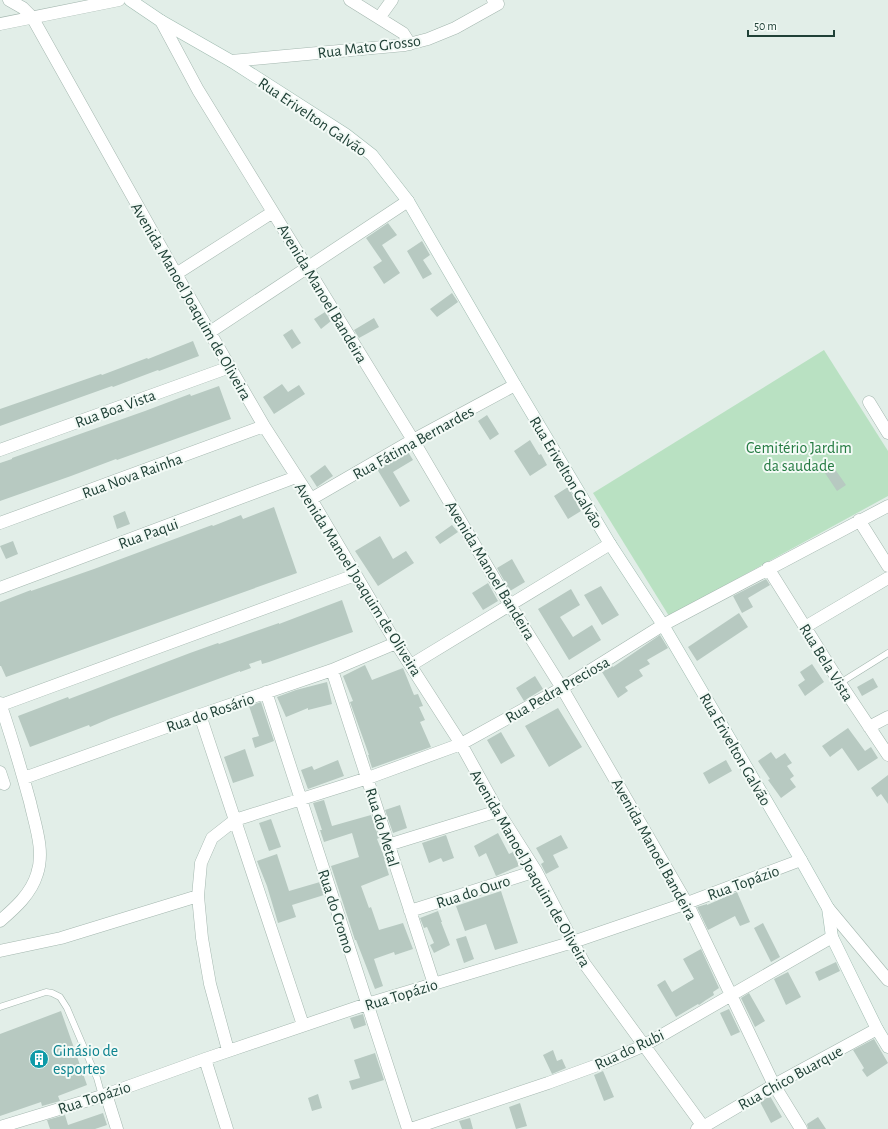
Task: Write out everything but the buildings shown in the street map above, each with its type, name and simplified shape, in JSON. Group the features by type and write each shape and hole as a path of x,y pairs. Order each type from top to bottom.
{"street":[{"path":"9,0 23,8 32,17"},
{"path":"0,24 119,0"},
{"path":"350,0 403,33 410,44"},
{"path":"380,18 392,0"},
{"name":"Rua Erivelton Galvão","path":"135,1 161,22 231,61 345,134 372,155 408,201 610,544 663,625 802,860 828,908 832,937 877,1029 888,1047"},
{"name":"Rua Mato Grosso","path":"231,61 410,44 428,39 455,28 496,2"},
{"name":"Avenida Manoel Joaquim de Oliveira","path":"32,17 176,274 264,426 311,499 396,643 461,744 498,811 536,871 584,963 702,1128"},
{"name":"Avenida Manoel Bandeira","path":"161,22 198,90 413,440 510,605 562,688 687,903 774,1085 801,1129"},
{"path":"210,332 408,201"},
{"path":"176,274 273,212"},
{"name":"Rua Boa Vista","path":"0,450 230,367"},
{"name":"Rua Fátima Bernardes","path":"311,499 413,440 515,385"},
{"path":"870,402 888,433"},
{"name":"Rua Nova Rainha","path":"0,523 264,426"},
{"name":"Rua Paqui","path":"0,588 296,477"},
{"name":"Rua Pedra Preciosa","path":"198,896 201,863 212,838 235,820 368,778 461,744 562,688 663,625 768,568 888,506"},
{"path":"859,520 888,566"},
{"path":"411,665 610,544"},
{"name":"Rua Bela Vista","path":"768,568 840,683 888,755"},
{"path":"0,922 26,897 37,874 40,856 38,835 24,778 0,704 356,575"},
{"path":"805,627 888,578"},
{"name":"Rua do Rosário","path":"24,778 200,715 332,670 396,643"},
{"name":"Rua do Metal","path":"332,670 434,984"},
{"name":"Rua do Cromo","path":"266,692 408,1129"},
{"path":"200,715 303,1025"},
{"path":"869,727 888,717"},
{"path":"0,772 4,784"},
{"path":"388,845 498,811"},
{"name":"Rua Topázio","path":"0,1127 104,1095 228,1050 367,1004 573,942 687,903 802,860"},
{"name":"Rua do Ouro","path":"410,911 536,871"},
{"path":"0,951 62,938 198,896 202,938 210,984 228,1050"},
{"path":"828,908 888,980"},
{"name":"Rua do Rubi","path":"411,1129 555,1081 643,1046 832,937"},
{"name":"Rua Chico Buarque","path":"702,1128 774,1085 877,1029"},
{"path":"205,1059 227,1129"},
{"path":"104,1095 117,1129"}],"lane":[{"path":"840,683 888,653"},
{"path":"0,1007 46,992 60,997 72,1019 104,1095"}],"green space":[{"name":"Cemitério Jardim da saudade","path":"824,350 888,451 888,496 669,616 593,493"}],"place":[{"name":"Ginásio de esportes","path":"39,1059"}]}
